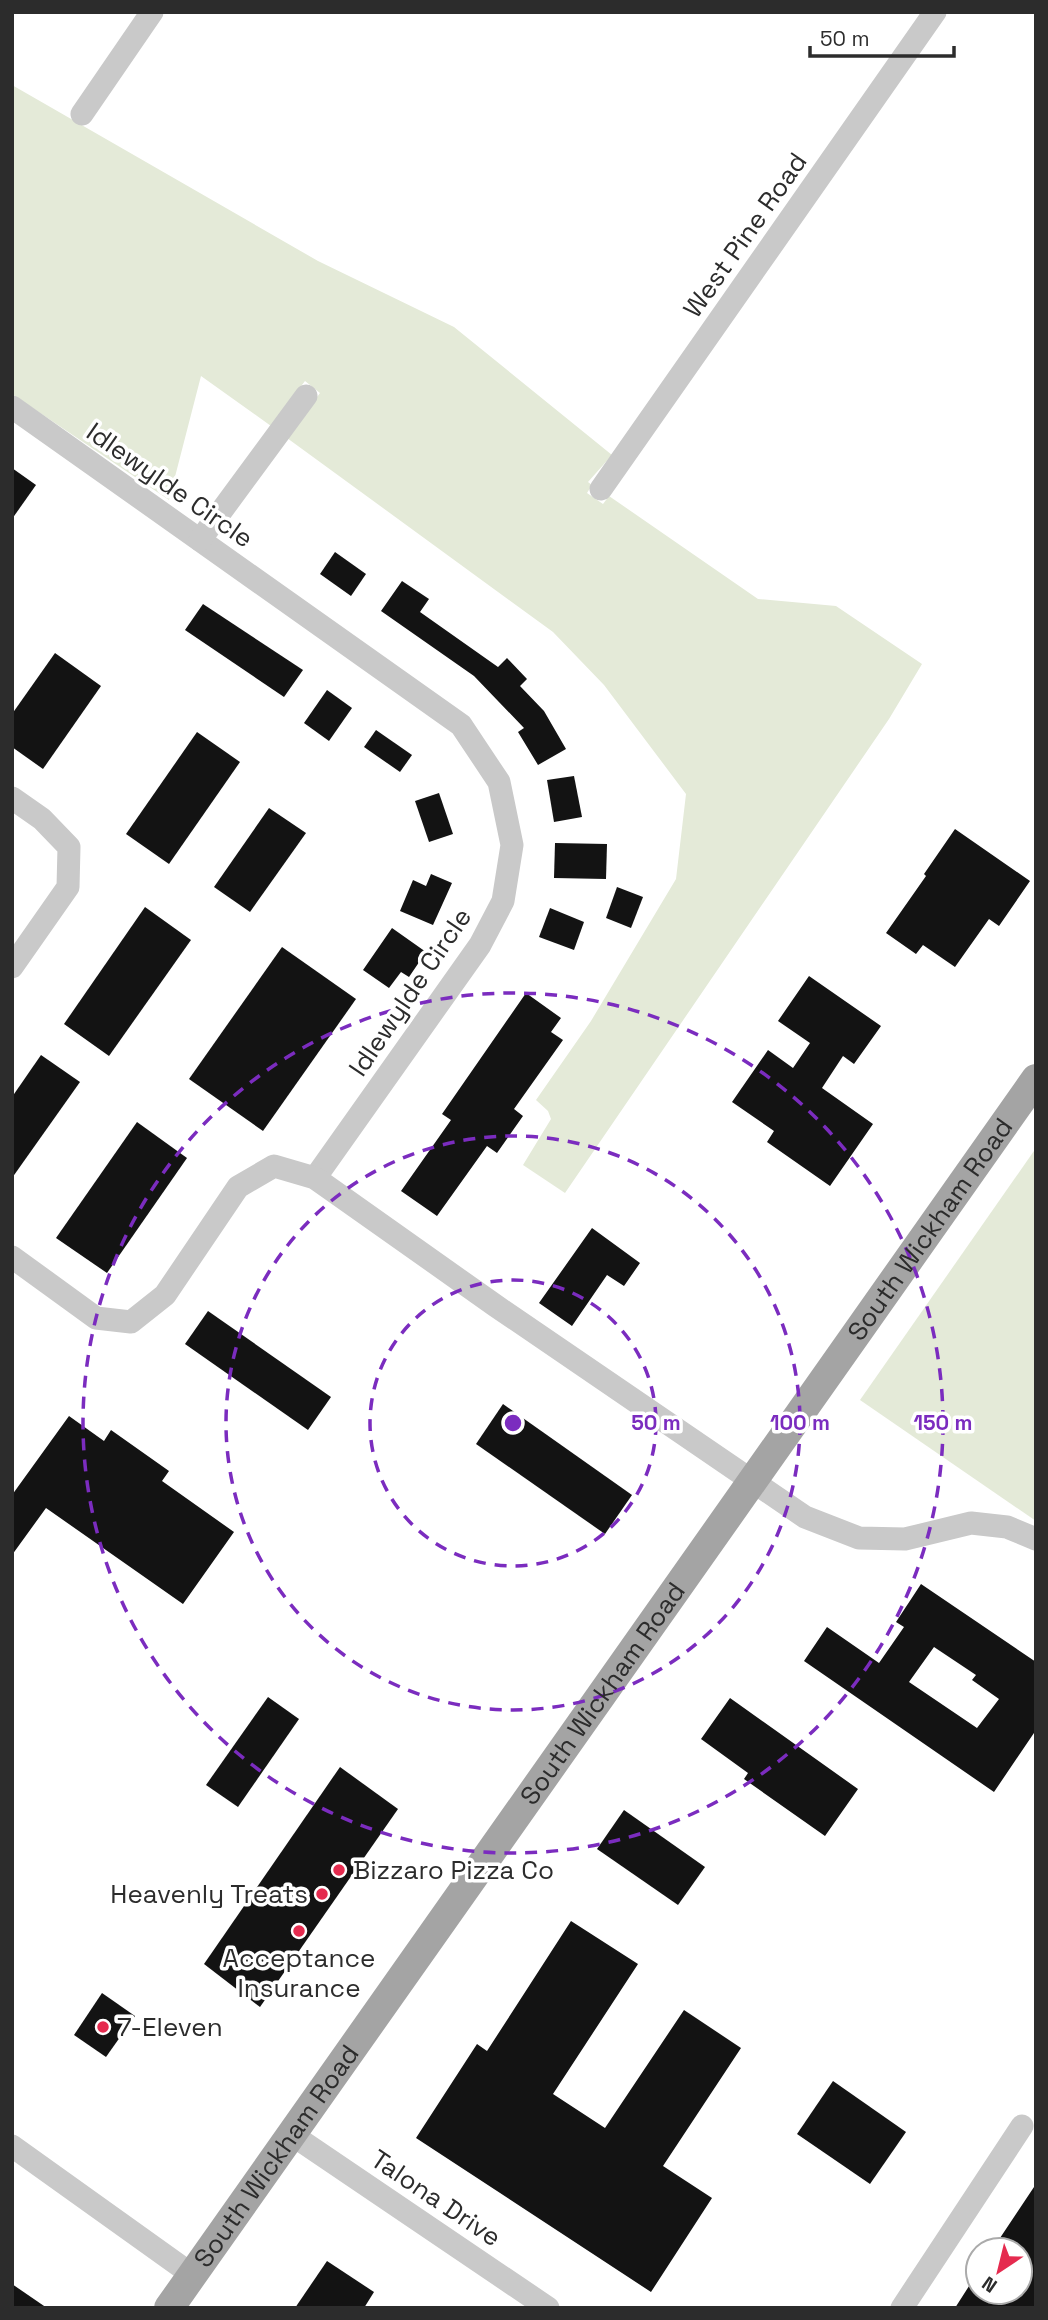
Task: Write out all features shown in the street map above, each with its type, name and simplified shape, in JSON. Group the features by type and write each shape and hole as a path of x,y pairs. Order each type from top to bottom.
{"main road":[{"name":"South Wickham Road","path":"169,2308 1036,1079"}],"street":[{"path":"82,114 152,12"},
{"name":"West Pine Road","path":"601,489 936,12"},
{"path":"200,540 306,396"},
{"name":"Idlewylde Circle","path":"12,407 461,725 499,782 512,845 503,901 480,945 315,1178"},
{"path":"12,798 42,819 69,847 68,887 12,967"},
{"path":"12,1257 96,1318 131,1322 166,1295 238,1187 274,1166 315,1178 496,1306 806,1517 859,1538 905,1539 971,1523 1007,1527 1036,1539"},
{"path":"902,2308 1022,2126"},
{"name":"Talona Drive","path":"291,2134 548,2308"},
{"path":"12,2146 191,2274"}],"green space":[{"path":"12,85 318,261 454,327 612,455 588,482 592,485 587,493 603,504 609,496 758,599 836,606 922,664 889,719 565,1193 523,1165 551,1119 548,1111 536,1100 591,1021 676,879 686,794 604,685 553,632 287,438 320,393 305,381 271,426 201,376 169,500 12,394"},
{"path":"1036,1148 1036,1521 860,1400"}],"building":[{"path":"12,468 36,485 12,519"},
{"path":"335,552 366,574 351,596 320,574"},
{"path":"402,581 429,599 420,612 498,667 507,658 527,679 520,686 544,711 566,749 538,765 518,732 524,728 474,676 381,611"},
{"path":"203,604 303,670 284,697 185,630"},
{"path":"55,653 101,686 43,769 12,747 12,714"},
{"path":"327,690 352,708 329,741 304,723"},
{"path":"376,730 412,755 400,772 364,747"},
{"path":"197,732 240,762 169,864 126,834"},
{"path":"574,776 582,817 554,822 547,780"},
{"path":"439,793 453,834 429,842 415,801"},
{"path":"269,808 306,833 250,912 214,887"},
{"path":"955,829 1030,881 999,926 989,919 955,967 923,945 916,954 886,933"},
{"path":"555,843 607,844 606,879 554,878"},
{"path":"431,874 452,883 433,925 400,911 413,880 426,886"},
{"path":"617,887 643,897 631,928 606,918"},
{"path":"145,907 191,940 109,1056 64,1024"},
{"path":"550,908 584,922 574,950 539,937"},
{"path":"392,928 426,952 409,977 401,972 389,988 363,970"},
{"path":"282,947 356,999 263,1131 189,1079"},
{"path":"809,976 881,1026 854,1064 843,1056 822,1088 873,1124 830,1186 767,1142 774,1131 732,1102 768,1050 793,1068 810,1043 778,1021"},
{"path":"526,993 561,1018 551,1032 563,1040 514,1109 523,1116 497,1153 487,1146 437,1216 401,1191 451,1120 442,1114"},
{"path":"41,1055 80,1082 12,1178 12,1097"},
{"path":"137,1122 187,1158 107,1273 56,1238"},
{"path":"592,1228 640,1263 624,1286 607,1275 572,1326 539,1303"},
{"path":"208,1311 331,1397 308,1430 185,1344"},
{"path":"503,1404 632,1495 605,1534 476,1444"},
{"path":"69,1416 104,1441 111,1430 169,1471 162,1481 234,1532 183,1604 46,1508 12,1555 12,1495"},
{"path":"921,1584 1036,1662 1036,1730 994,1792 804,1661 827,1627 879,1663 904,1627 896,1622","holes":["934,1647 976,1675 972,1680 999,1699 977,1728 909,1682"]},
{"path":"268,1697 299,1719 238,1807 206,1785"},
{"path":"730,1698 858,1789 825,1836 744,1779 748,1773 701,1739"},
{"path":"340,1767 398,1809 260,2007 204,1964"},
{"path":"624,1810 705,1867 678,1905 597,1849"},
{"path":"571,1921 638,1964 553,2094 605,2128 684,2010 741,2048 663,2166 712,2198 651,2292 416,2138 477,2044 487,2051"},
{"path":"102,1993 135,2016 106,2057 74,2035"},
{"path":"833,2081 906,2132 870,2184 797,2134"},
{"path":"1036,2184 1036,2308 955,2308 964,2294 964,2306 1034,2306 1034,2236 1001,2236"},
{"path":"327,2261 374,2292 364,2308 295,2308"},
{"path":"12,2284 47,2308 12,2308"}],"place":[{"name":"Bizzaro Pizza Co","path":"339,1870"},
{"name":"Heavenly Treats","path":"322,1894"},
{"name":"Acceptance Insurance","path":"299,1931"},
{"name":"7-Eleven","path":"103,2027"}]}
